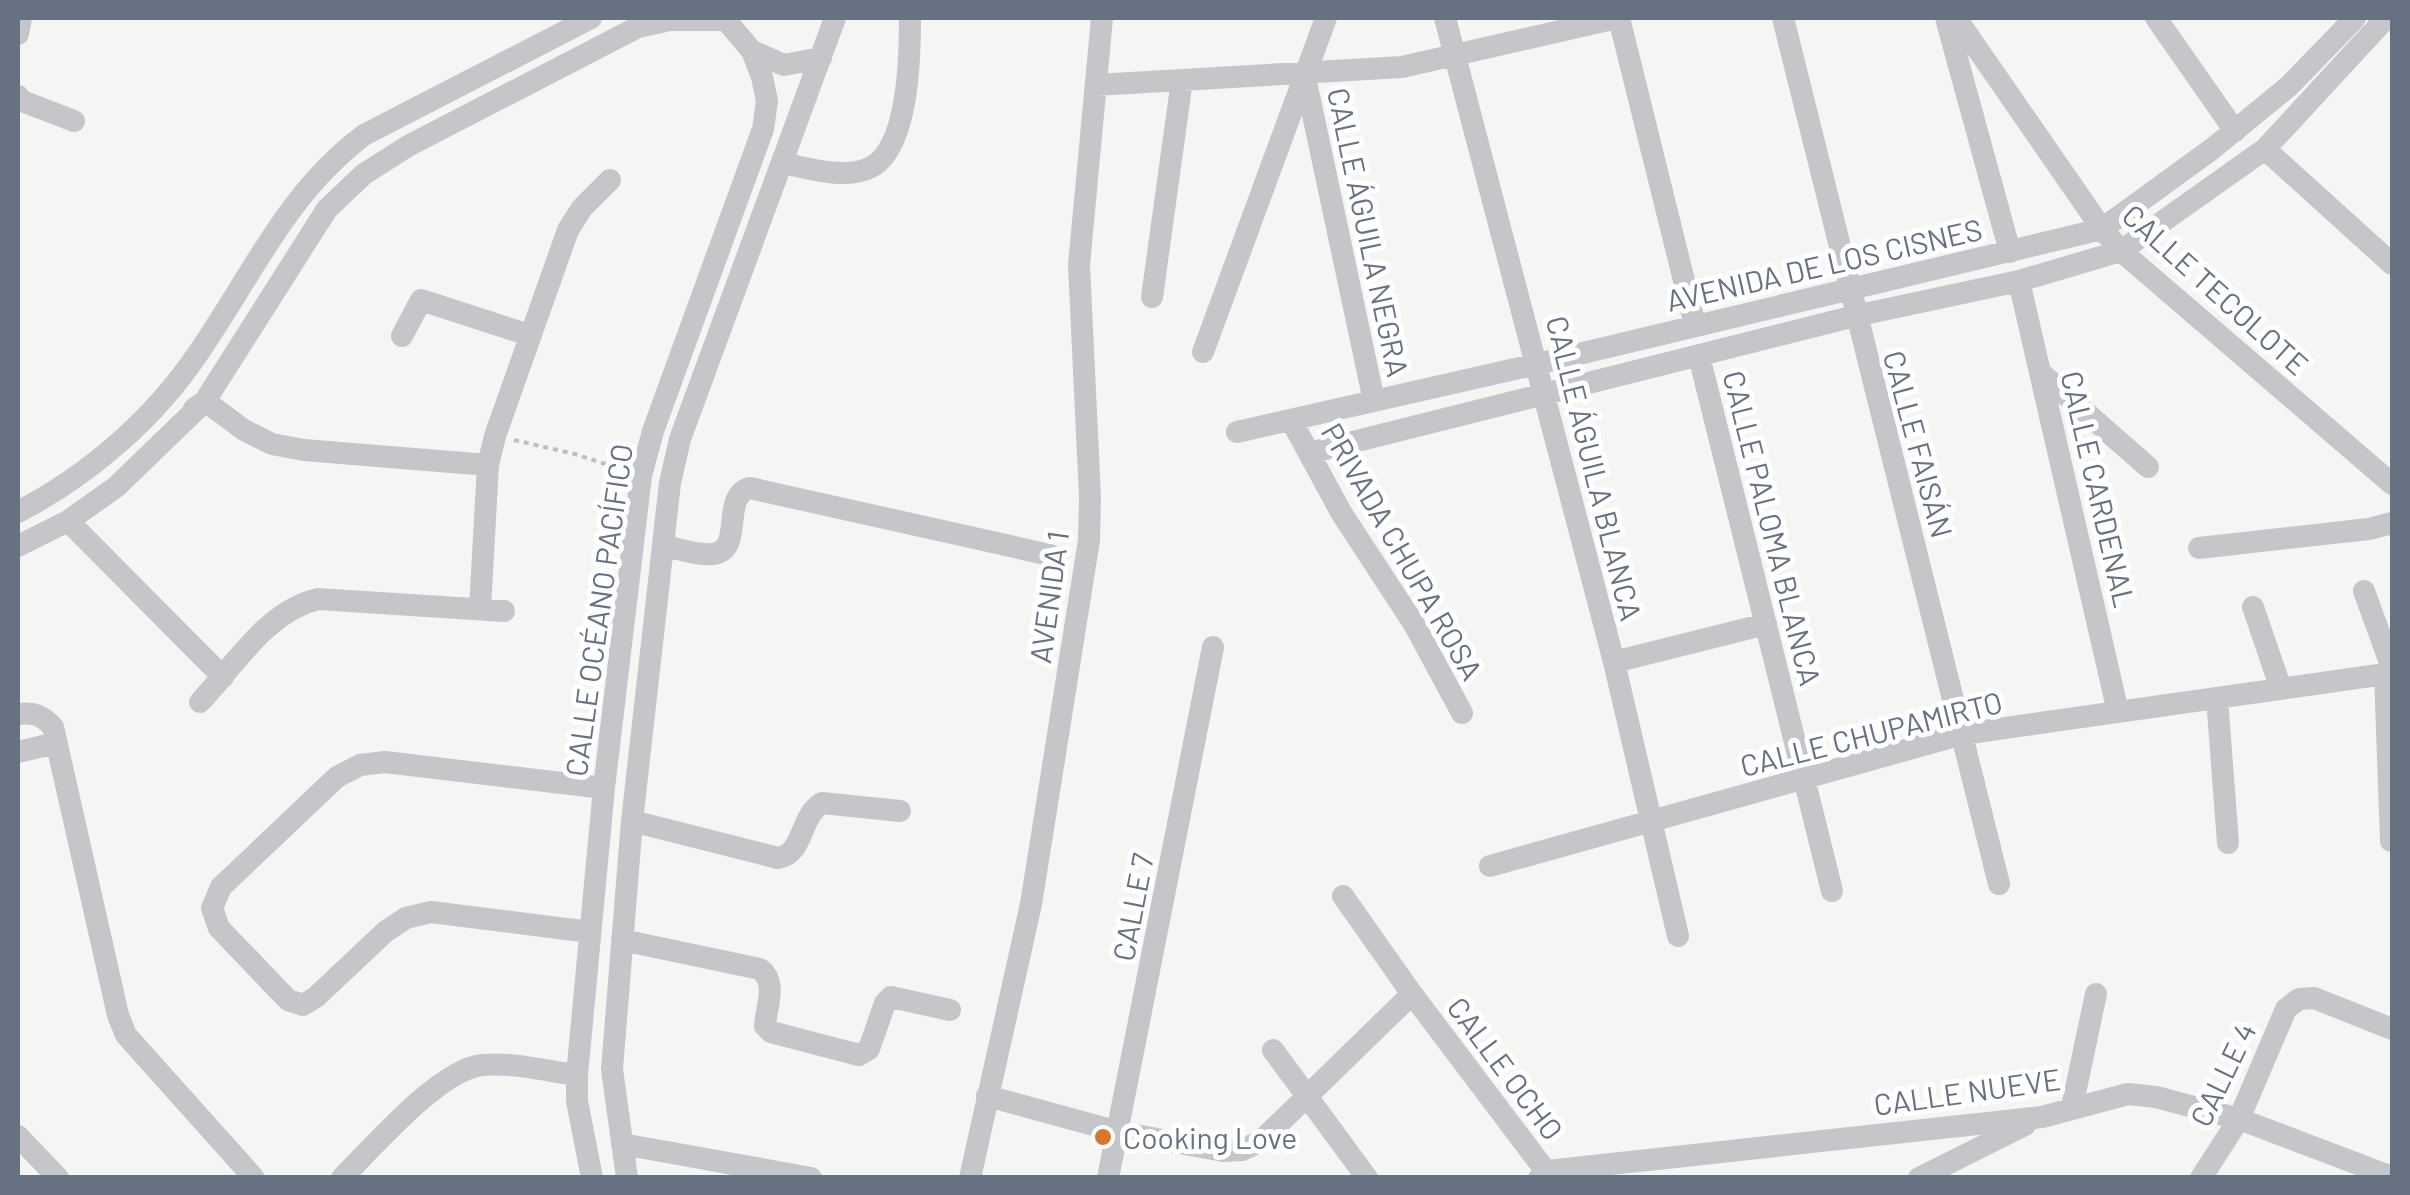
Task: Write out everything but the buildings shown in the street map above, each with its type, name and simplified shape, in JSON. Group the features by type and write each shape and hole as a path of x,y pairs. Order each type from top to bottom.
{"street":[{"path":"18,34 21,18"},
{"path":"18,512 46,498 102,458 180,379 276,228 306,187 336,156 364,135 591,18"},
{"name":"CALLE OCÉANO PACÍFICO","path":"627,1178 612,1069 632,821 670,483 680,439 835,18"},
{"path":"782,163 847,173 870,169 888,152 901,124 910,18"},
{"name":"AVENIDA 1","path":"970,1178 1032,904 1089,540 1079,265 1102,18"},
{"name":"CALLE ÁGUILA NEGRA","path":"1202,352 1326,18"},
{"name":"CALLE ÁGUILA BLANCA","path":"1445,18 1614,662 1678,936"},
{"path":"1096,85 1402,68 1618,18 1695,325"},
{"name":"CALLE FAISÁN","path":"1782,18 1999,884"},
{"path":"1946,18 2010,252"},
{"name":"CALLE TECOLOTE","path":"1956,18 2122,251 2392,484"},
{"path":"2156,18 2235,130"},
{"name":"AVENIDA DE LOS CISNES","path":"1238,432 2102,228 2289,86 2355,18"},
{"name":"CALLE OCÉANO PACÍFICO","path":"18,546 68,521 116,487 206,400 318,222 364,174 408,146 638,27 670,20 725,19 752,51 767,101 762,129 652,431 641,476 604,788 577,1075 577,1100 592,1178"},
{"name":"AVENIDA DE LOS CISNES","path":"1309,453 1855,316 2019,280 2122,251 2266,149 2381,24"},
{"path":"752,51 784,65 820,58"},
{"name":"CALLE ÁGUILA NEGRA","path":"1304,76 1374,402"},
{"path":"1152,297 1182,80"},
{"path":"18,96 74,121"},
{"path":"2266,149 2392,264"},
{"path":"480,608 488,465 495,436 568,230 582,208 610,180"},
{"name":"CALLE CARDENAL","path":"2019,280 2118,712"},
{"path":"402,336 422,300 529,335"},
{"name":"CALLE PALOMA BLANCA","path":"1699,356 1832,891"},
{"path":"2042,374 2148,466"},
{"path":"102,458 153,436 206,400 244,430 272,444 488,465"},
{"name":"PRIVADA CHUPA ROSA","path":"1292,420 1342,514 1414,624 1462,713"},
{"path":"663,546 712,554 723,550 736,499 742,490 750,488 1050,555"},
{"path":"68,521 224,677"},
{"path":"2199,548 2392,523"},
{"path":"2364,591 2390,672 2390,841"},
{"path":"200,702 281,614 300,603 318,599 504,611"},
{"path":"624,606 656,610"},
{"path":"2254,606 2280,689"},
{"path":"1614,662 1766,624"},
{"name":"CALLE 7","path":"1108,1178 1214,647"},
{"name":"CALLE CHUPAMIRTO","path":"1490,866 1964,734 2390,672"},
{"path":"2217,698 2228,843"},
{"path":"18,714 30,712 44,717 53,727 118,1015 126,1034 254,1178"},
{"path":"18,752 56,743"},
{"path":"590,932 430,912 406,918 303,1004 288,1000 230,940 219,928 212,908 222,887 337,776 360,764 385,762 604,788"},
{"path":"632,821 778,858 788,856 795,848 808,815 822,803 900,811"},
{"name":"CALLE OCHO","path":"1343,896 1546,1175"},
{"path":"622,940 760,968 768,974 770,983 765,1026 771,1032 859,1054 868,1049 891,996 950,1010"},
{"path":"988,1096 1118,1132 1224,1151 1242,1150 1261,1141 1412,994"},
{"path":"2072,1107 2096,994"},
{"name":"CALLE 4","path":"2201,1178 2239,1118 2286,1009 2300,998 2314,998 2392,1029"},
{"path":"1273,1050 1367,1178"},
{"path":"342,1178 452,1074 498,1065 577,1075"},
{"name":"CALLE NUEVE","path":"1546,1175 2042,1117 2128,1094 2156,1096 2239,1118 2392,1177"},
{"path":"1920,1178 2042,1117"},
{"path":"18,1136 58,1178"},
{"path":"622,1144 811,1178"}],"path":[{"path":"495,436 576,454 641,476"}],"place":[{"name":"Cooking Love","path":"1103,1137"}]}
